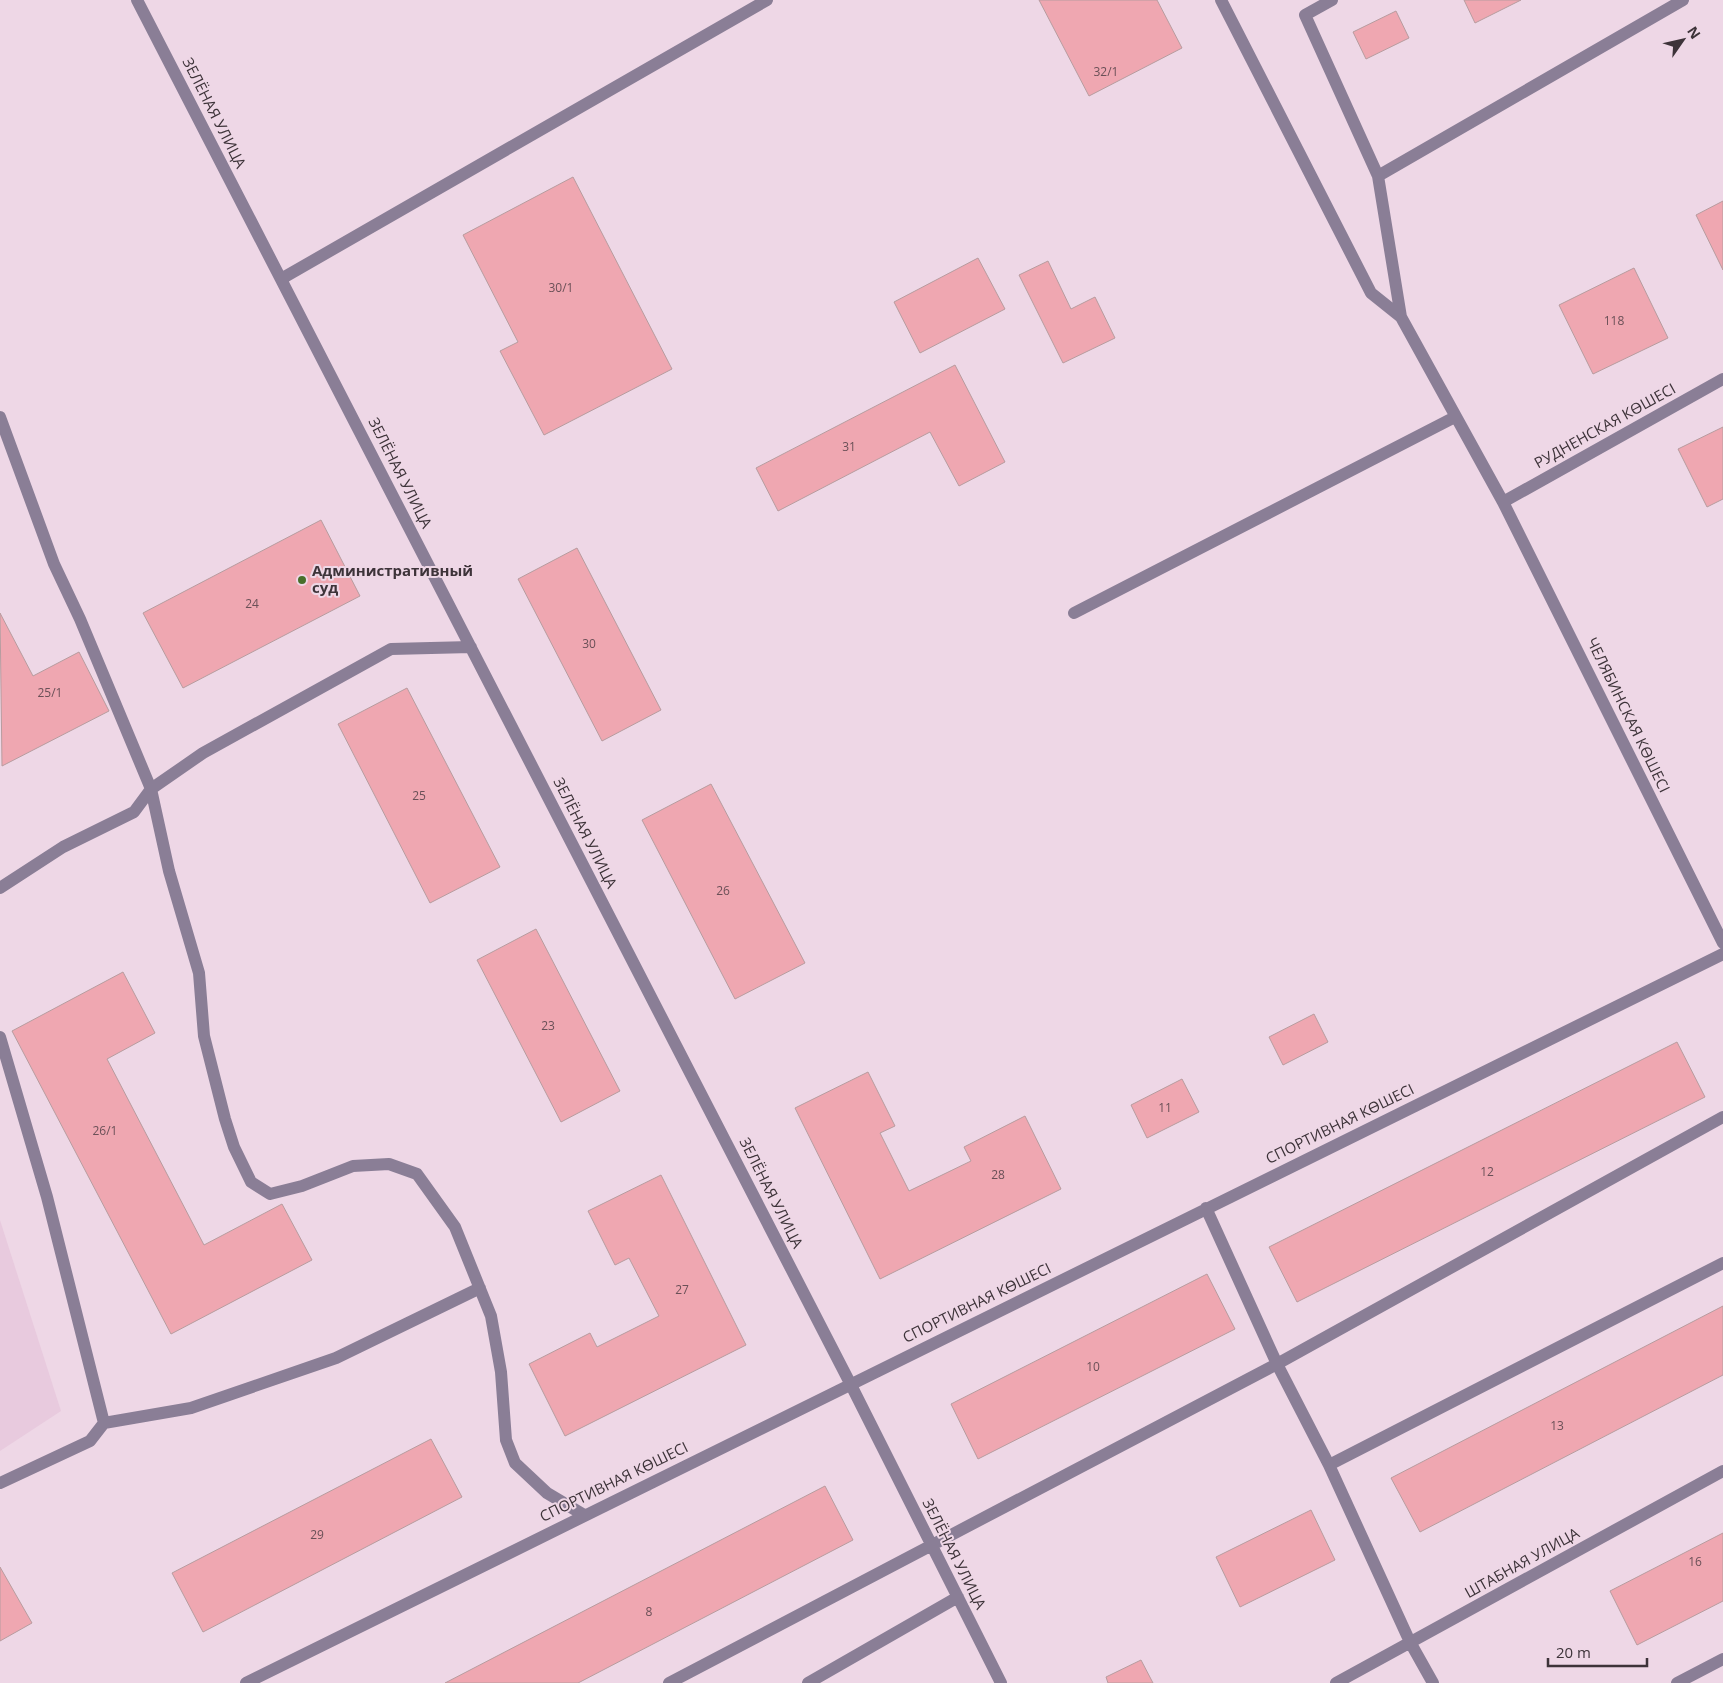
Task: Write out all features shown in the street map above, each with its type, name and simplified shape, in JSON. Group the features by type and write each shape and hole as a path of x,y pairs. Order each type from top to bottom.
{"street":[{"name":"ЗЕЛЁНАЯ УЛИЦА","path":"137,0 850,1383 1001,1683"},
{"path":"281,279 767,0"},
{"path":"1220,0 1371,293 1401,317"},
{"path":"1332,0 1305,14 1378,176 1401,317"},
{"path":"1378,176 1683,0"},
{"name":"ЧЕЛЯБИНСКАЯ КӨШЕСІ","path":"1401,317 1503,502 1723,943"},
{"name":"РУДНЕНСКАЯ КӨШЕСІ","path":"1503,502 1723,379"},
{"path":"0,417 54,564 80,619 151,789 169,871 200,973 204,1036 225,1119 234,1148 251,1182 270,1194 302,1186 353,1166 389,1164 416,1174 455,1227 491,1316 501,1372 506,1440 515,1463 547,1493 584,1515"},
{"path":"1074,613 1455,417"},
{"path":"0,888 63,847 134,812 151,789 203,753 391,649 471,647"},
{"name":"СПОРТИВНАЯ КӨШЕСІ","path":"246,1683 850,1383 1723,954"},
{"path":"0,1037 47,1197 104,1423"},
{"path":"669,1683 1277,1364 1723,1117"},
{"path":"1206,1208 1277,1364 1329,1465 1410,1642 1433,1683"},
{"path":"1329,1465 1723,1264"},
{"path":"0,1483 90,1441 104,1423 191,1408 336,1358 480,1288"},
{"name":"ШТАБНАЯ УЛИЦА","path":"1336,1683 1723,1471"},
{"path":"808,1683 958,1597"},
{"path":"1677,1683 1723,1659"}],"shaded area":[{"path":"0,1220 61,1411 0,1451"}],"building":[{"path":"1039,0 1157,0 1182,48 1089,96"},
{"path":"1464,0 1521,0 1475,23"},
{"path":"1396,11 1409,38 1366,59 1353,32"},
{"path":"573,177 672,369 544,435 500,351 518,342 463,235"},
{"path":"1723,201 1723,270 1696,215"},
{"path":"978,258 1005,309 920,353 894,302"},
{"path":"1048,261 1071,309 1095,297 1115,338 1063,363 1019,275"},
{"path":"1634,268 1668,338 1593,374 1559,305"},
{"path":"955,365 1005,462 959,486 930,432 778,511 756,468"},
{"path":"1723,427 1723,499 1707,507 1678,449"},
{"path":"321,520 360,596 183,688 143,613"},
{"path":"577,548 661,710 602,741 518,579"},
{"path":"0,613 33,676 79,652 109,711 2,766"},
{"path":"407,688 500,867 430,903 338,724"},
{"path":"711,784 805,963 735,999 642,820"},
{"path":"536,929 620,1091 561,1122 477,960"},
{"path":"123,972 155,1033 107,1059 204,1245 282,1204 312,1260 171,1334 12,1031"},
{"path":"1314,1014 1328,1042 1283,1065 1269,1037"},
{"path":"1677,1042 1705,1097 1297,1302 1269,1247"},
{"path":"868,1072 895,1126 880,1133 909,1191 971,1161 964,1147 1025,1116 1061,1189 880,1279 795,1108"},
{"path":"1182,1079 1199,1112 1147,1138 1131,1105"},
{"path":"661,1175 746,1345 565,1436 529,1364 590,1333 597,1347 659,1316 629,1258 615,1265 588,1211"},
{"path":"1207,1274 1235,1329 978,1459 951,1404"},
{"path":"1723,1306 1723,1375 1420,1532 1391,1478"},
{"path":"431,1439 462,1497 203,1632 172,1573"},
{"path":"825,1486 853,1540 578,1683 445,1683"},
{"path":"1311,1510 1335,1560 1240,1607 1216,1557"},
{"path":"1723,1533 1723,1601 1637,1645 1610,1591"},
{"path":"0,1567 32,1623 0,1641"},
{"path":"1141,1660 1153,1683 1108,1683 1106,1677"}],"place":[{"name":"Административный суд","path":"302,580"}]}
